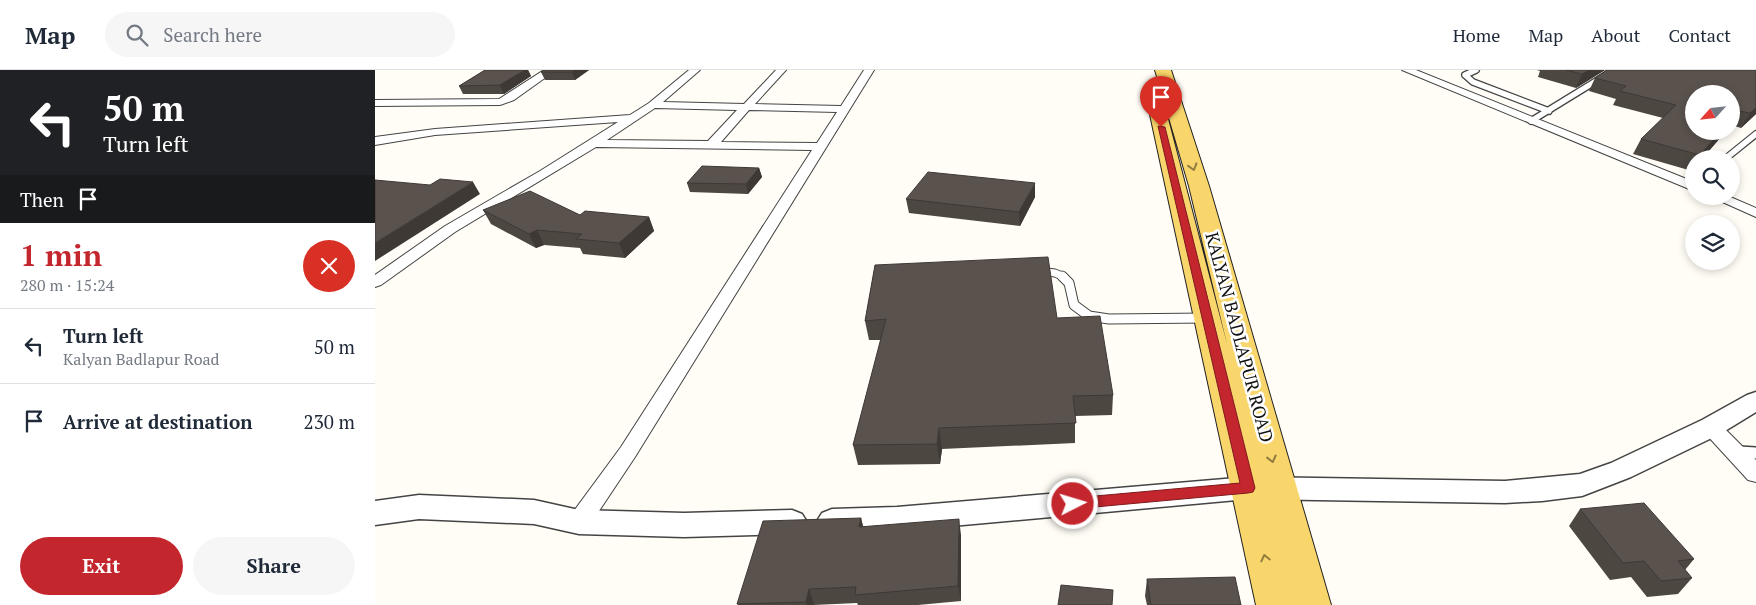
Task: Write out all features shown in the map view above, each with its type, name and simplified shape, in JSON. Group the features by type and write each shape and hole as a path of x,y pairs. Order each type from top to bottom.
{"main road":[{"name":"KALYAN BADLAPUR ROAD","path":"1148,70 1276,605"},
{"name":"KALYAN BADLAPUR ROAD","path":"1163,70 1205,205 1311,605"}],"street":[{"path":"375,103 500,102 510,98 551,70"},
{"path":"375,282 450,229 545,174 653,105 695,70"},
{"path":"711,145 781,70"},
{"path":"579,522 628,452 869,70"},
{"path":"1407,70 1685,183"},
{"path":"653,105 844,109"},
{"path":"375,141 435,132 631,118"},
{"path":"593,142 820,147"},
{"path":"1737,205 1756,213"},
{"path":"375,513 419,508 470,509 534,512 579,522 684,525 897,519 1248,488 1505,492 1543,490 1582,485 1621,470 1711,427 1756,401"},
{"path":"1711,427 1756,474"}],"lane":[{"path":"1476,70 1465,75 1473,82 1549,110"},
{"path":"1531,121 1614,70"},
{"path":"1736,150 1756,134"},
{"path":"1031,271 1050,271 1065,277 1071,282 1074,305 1089,316 1109,319 1206,318"},
{"path":"1735,452 1756,453"}],"building":[{"path":"485,70 525,70 500,85 459,86"},
{"path":"545,70 575,70 572,72 541,72"},
{"path":"1566,70 1589,70 1582,74"},
{"path":"1607,70 1756,70 1756,108 1750,113 1740,111 1740,85 1685,85 1685,140 1713,140 1704,150 1685,151 1641,139 1676,105 1620,91 1626,86 1595,78"},
{"path":"702,166 759,168 746,184 687,183"},
{"path":"928,172 1035,183 1019,212 906,199"},
{"path":"440,179 473,182 375,243 375,180 430,185"},
{"path":"530,191 580,215 585,211 649,217 619,243 576,239 582,234 537,230 529,234 483,210"},
{"path":"1048,257 1057,318 1100,316 1113,395 1073,396 1076,423 939,428 937,444 853,445 886,319 865,321 875,265"},
{"path":"1644,503 1694,559 1678,561 1692,578 1661,581 1644,561 1623,563 1580,509"},
{"path":"861,518 859,527 959,519 958,586 855,595 856,587 809,589 806,602 737,604 763,521"},
{"path":"1235,577 1241,605 1151,605 1147,579"},
{"path":"1061,585 1113,590 1112,605 1058,605"}],"route":[{"path":"1073,504 1248,488 1161,127"}]}
